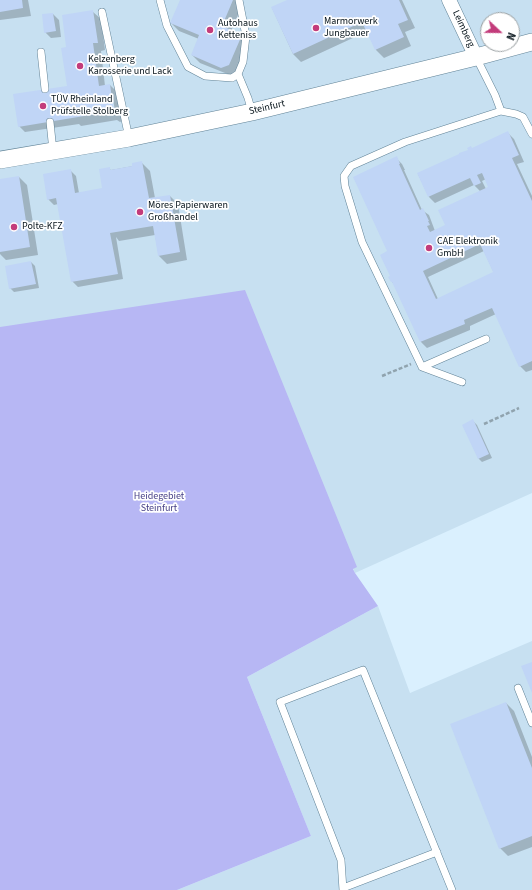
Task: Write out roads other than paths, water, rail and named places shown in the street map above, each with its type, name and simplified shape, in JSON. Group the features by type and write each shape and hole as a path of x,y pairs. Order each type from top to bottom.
{"street":[{"name":"Leimberg","path":"449,0 476,57"},
{"name":"Steinfurt","path":"0,160 129,138 252,112 532,42"}],"lane":[{"path":"160,0 167,26 188,67 205,76 232,78 238,74 243,62 246,36 239,0"},
{"path":"102,12 129,138"},
{"path":"41,52 45,89"},
{"path":"476,57 495,95 501,111"},
{"path":"238,74 252,112"},
{"path":"462,382 420,364 362,242 345,186 344,176 351,166 405,142 501,111 516,114 523,118 532,134"},
{"path":"50,122 53,151"},
{"path":"420,364 486,339"},
{"path":"436,852 343,889 340,860 280,702 363,670 452,890"},
{"path":"518,688 532,723"}],"place":[{"name":"Marmorwerk Jungbauer","path":"316,28"},
{"name":"Autohaus Ketteniss","path":"210,30"},
{"name":"Kelzenberg Karosserie und Lack","path":"80,66"},
{"name":"TÜV Rheinland Prüfstelle Stolberg","path":"43,106"},
{"name":"Möres Papierwaren Großhandel","path":"140,212"},
{"name":"Polte-KFZ","path":"14,227"},
{"name":"CAE Elektronik GmbH","path":"429,248"}],"park label":[{"name":"Heidegebiet Steinfurt","path":"159,502"}]}
